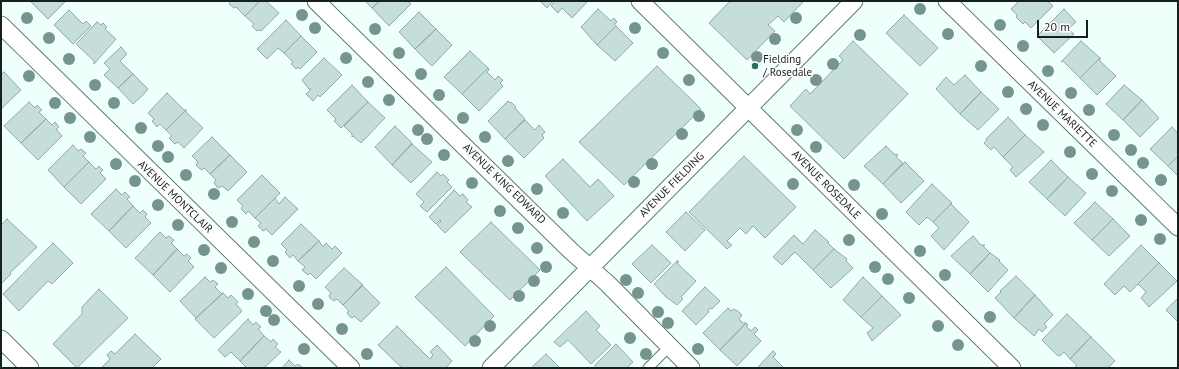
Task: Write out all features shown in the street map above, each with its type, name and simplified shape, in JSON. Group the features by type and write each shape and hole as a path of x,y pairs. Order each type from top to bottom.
{"street":[{"name":"AVENUE KING EDWARD","path":"316,1 691,368"},
{"name":"AVENUE ROSEDALE","path":"640,1 1012,368"},
{"name":"AVENUE FIELDING","path":"491,368 854,1"},
{"name":"AVENUE MARIETTE","path":"947,1 1178,227"},
{"name":"AVENUE MONTCLAIR","path":"1,25 350,368"},
{"path":"1,339 30,368"}],"lane":[{"path":"648,368 669,347"}],"building":[{"path":"30,1 66,1 48,19"},
{"path":"231,1 260,1 245,16 236,7 234,8 229,4"},
{"path":"260,1 266,1 279,13 261,31 257,31 252,26 254,24 245,16"},
{"path":"365,1 380,1 372,8"},
{"path":"380,1 408,1 411,4 389,26 372,8"},
{"path":"540,1 553,1 547,8"},
{"path":"553,1 588,1 572,18 562,8 558,13 551,6 554,2"},
{"path":"730,1 804,1 784,22 778,16 768,25 775,31 747,60 709,23"},
{"path":"1019,1 1048,1 1053,6 1031,28 1025,22 1023,24 1011,9"},
{"path":"598,9 611,21 614,18 617,22 614,24 616,26 597,45 581,27"},
{"path":"1064,9 1076,22 1068,29 1074,34 1054,53 1037,36"},
{"path":"69,10 83,24 86,21 91,26 73,44 54,25"},
{"path":"419,12 436,29 415,49 399,32"},
{"path":"904,15 938,48 920,66 886,33"},
{"path":"286,20 301,36 284,53 278,48 267,59 257,49"},
{"path":"97,22 101,25 103,23 107,27 105,29 116,39 94,64 94,61 76,44"},
{"path":"616,26 633,43 615,61 597,45"},
{"path":"436,29 452,45 432,66 415,49"},
{"path":"301,36 317,52 300,69 298,67 296,69 291,64 293,62 284,53"},
{"path":"853,41 908,94 844,159 790,106 806,89 810,94 843,60 839,56"},
{"path":"1081,41 1100,58 1080,78 1063,61 1061,62"},
{"path":"121,47 127,54 120,61 133,74 118,88 104,75 110,69 104,63"},
{"path":"470,51 488,68 462,94 444,77"},
{"path":"324,58 342,75 320,97 318,95 313,101 306,94 311,89 309,89 302,80"},
{"path":"1100,58 1100,61 1116,76 1097,95 1080,78"},
{"path":"657,66 701,109 624,185 579,142"},
{"path":"488,68 489,70 487,72 495,80 498,76 503,80 500,83 503,86 479,111 462,94"},
{"path":"4,72 21,90 1,109 1,75"},
{"path":"133,74 148,89 133,104 118,88"},
{"path":"965,75 981,92 960,114 936,89 946,77 954,85"},
{"path":"352,85 368,102 341,128 334,121 336,119 327,110"},
{"path":"1124,85 1142,100 1123,120 1106,104"},
{"path":"981,92 999,109 978,130 960,114"},
{"path":"167,93 184,110 186,110 166,130 160,124 157,127 152,121 154,119 148,113"},
{"path":"1142,100 1159,118 1140,137 1123,120"},
{"path":"508,101 516,107 515,108 525,119 505,139 488,121"},
{"path":"29,102 35,108 37,105 42,110 39,112 46,119 21,143 4,126"},
{"path":"368,102 385,118 361,143 353,136 352,137 352,134 344,126"},
{"path":"186,110 186,112 203,128 184,148 178,142 175,144 169,138 172,136 166,130"},
{"path":"1008,117 1025,135 1003,157 994,147 991,150 984,143 987,140 986,139"},
{"path":"46,119 52,125 55,122 59,127 56,129 62,136 38,160 21,143"},
{"path":"525,120 535,130 539,125 545,132 542,135 544,138 524,158 505,139"},
{"path":"395,126 412,143 392,165 375,147"},
{"path":"1172,127 1178,134 1178,156 1168,166 1150,149"},
{"path":"1025,135 1044,152 1016,177 1010,170 1013,167 1003,157"},
{"path":"212,137 230,155 210,174 204,168 202,170 196,165 198,162 192,156"},
{"path":"412,144 432,162 411,183 392,165"},
{"path":"73,145 78,151 81,149 86,153 83,156 89,162 64,187 48,170"},
{"path":"886,146 895,155 898,155 896,157 903,163 883,184 864,166"},
{"path":"230,155 247,172 228,191 222,186 219,188 217,187 214,183 216,180 210,174"},
{"path":"744,156 796,207 765,238 753,226 746,234 740,228 727,241 732,245 727,249 689,212"},
{"path":"1178,156 1178,176 1168,166"},
{"path":"563,159 590,187 598,179 614,196 587,221 545,176"},
{"path":"1051,160 1068,177 1047,199 1029,182"},
{"path":"89,162 96,169 99,166 103,170 100,173 106,179 81,204 64,187"},
{"path":"905,162 924,181 901,203 883,184"},
{"path":"437,172 441,176 443,174 449,180 447,182 452,187 427,212 420,206 424,202 416,194"},
{"path":"262,175 280,193 255,218 248,211 246,214 241,209 243,206 237,200"},
{"path":"1068,177 1086,193 1065,216 1047,199"},
{"path":"932,184 952,203 933,222 927,217 919,225 906,212"},
{"path":"116,189 122,195 125,192 130,197 127,199 133,206 109,231 91,214"},
{"path":"454,190 460,196 463,194 468,200 466,202 472,207 445,233 437,225 441,221 440,220 436,224 429,217"},
{"path":"285,197 298,209 272,235 266,229 263,231 258,226 261,223 255,218 275,198 279,204"},
{"path":"1095,202 1113,219 1092,240 1074,223"},
{"path":"951,204 969,222 944,250 931,236 939,228 933,222"},
{"path":"133,206 140,213 143,210 147,214 145,217 151,223 126,248 109,231"},
{"path":"686,212 705,230 685,251 666,232"},
{"path":"7,219 37,247 10,273 11,274 1,284 1,225"},
{"path":"1113,219 1130,236 1109,256 1092,240"},
{"path":"491,222 540,270 510,300 460,252"},
{"path":"301,224 319,241 298,261 293,255 290,258 285,252 287,250 281,244"},
{"path":"815,230 829,242 828,243 834,249 813,270 795,252 782,265 773,257 794,235 803,244"},
{"path":"160,232 166,238 169,236 174,240 171,243 177,249 153,275 135,258"},
{"path":"973,236 981,245 985,245 983,246 990,253 970,274 951,256"},
{"path":"319,241 323,247 326,243 332,249 335,246 342,253 316,279 310,273 308,275 302,270 305,267 298,261"},
{"path":"53,243 73,263 52,284 48,281 19,311 3,294"},
{"path":"652,245 671,263 651,283 632,264"},
{"path":"1141,245 1159,263 1130,292 1124,286 1115,295 1104,284"},
{"path":"177,249 184,256 187,254 191,258 188,261 194,267 170,292 153,275"},
{"path":"834,249 847,259 846,261 853,268 831,288 813,270"},
{"path":"990,253 1000,260 999,261 1008,270 988,292 970,274"},
{"path":"677,261 679,262 677,263 696,281 681,297 683,299 677,305 666,297 654,284"},
{"path":"1159,263 1177,281 1149,307 1141,298 1146,292 1138,284"},
{"path":"446,267 494,316 465,346 415,297"},
{"path":"344,268 363,285 343,305 337,299 334,301 330,298 329,296 331,293 325,287"},
{"path":"1016,276 1035,295 1014,318 995,298 1001,292 1000,291"},
{"path":"205,277 210,282 213,280 218,284 215,287 222,294 196,318 180,301"},
{"path":"863,277 882,296 861,317 843,300"},
{"path":"362,285 380,303 361,322 354,316 352,318 350,317 347,313 349,311 343,305"},
{"path":"705,287 720,301 712,309 710,308 708,310 709,312 696,325 682,311"},
{"path":"99,289 128,318 77,368 53,344 82,314 82,307"},
{"path":"223,293 228,298 231,295 238,302 236,304 242,311 214,338 195,319"},
{"path":"1035,295 1053,315 1044,324 1047,327 1042,332 1039,329 1034,336 1014,318"},
{"path":"882,296 901,315 872,341 867,333 873,328 861,317"},
{"path":"1178,298 1178,322 1166,310"},
{"path":"728,308 731,311 734,309 739,312 742,315 739,319 743,323 746,323 720,350 703,333"},
{"path":"586,311 600,326 596,330 611,345 591,364 568,340 560,347 554,342"},
{"path":"1067,314 1091,337 1070,359 1064,352 1060,356 1057,355 1042,340"},
{"path":"248,319 253,325 256,322 261,327 258,329 264,336 240,361 231,352 225,357 218,350"},
{"path":"746,323 748,325 746,326 751,331 755,327 758,330 754,334 761,341 737,366 720,350"},
{"path":"397,326 430,359 433,355 430,352 437,345 452,361 446,368 402,368 378,345"},
{"path":"135,334 161,359 152,368 101,368 110,359 107,355 111,351 115,354"},
{"path":"264,336 271,342 273,339 278,344 275,347 281,352 264,368 247,368 240,361"},
{"path":"1091,337 1115,361 1108,368 1074,368 1077,365 1070,359"},
{"path":"616,344 633,362 627,368 594,368 596,364"},
{"path":"773,351 776,354 773,357 784,368 757,368"},
{"path":"546,354 560,368 531,368"},
{"path":"289,360 295,366 298,364 303,368 282,368"}],"place":[{"name":"Fielding / Rosedale","path":"755,66"}]}
